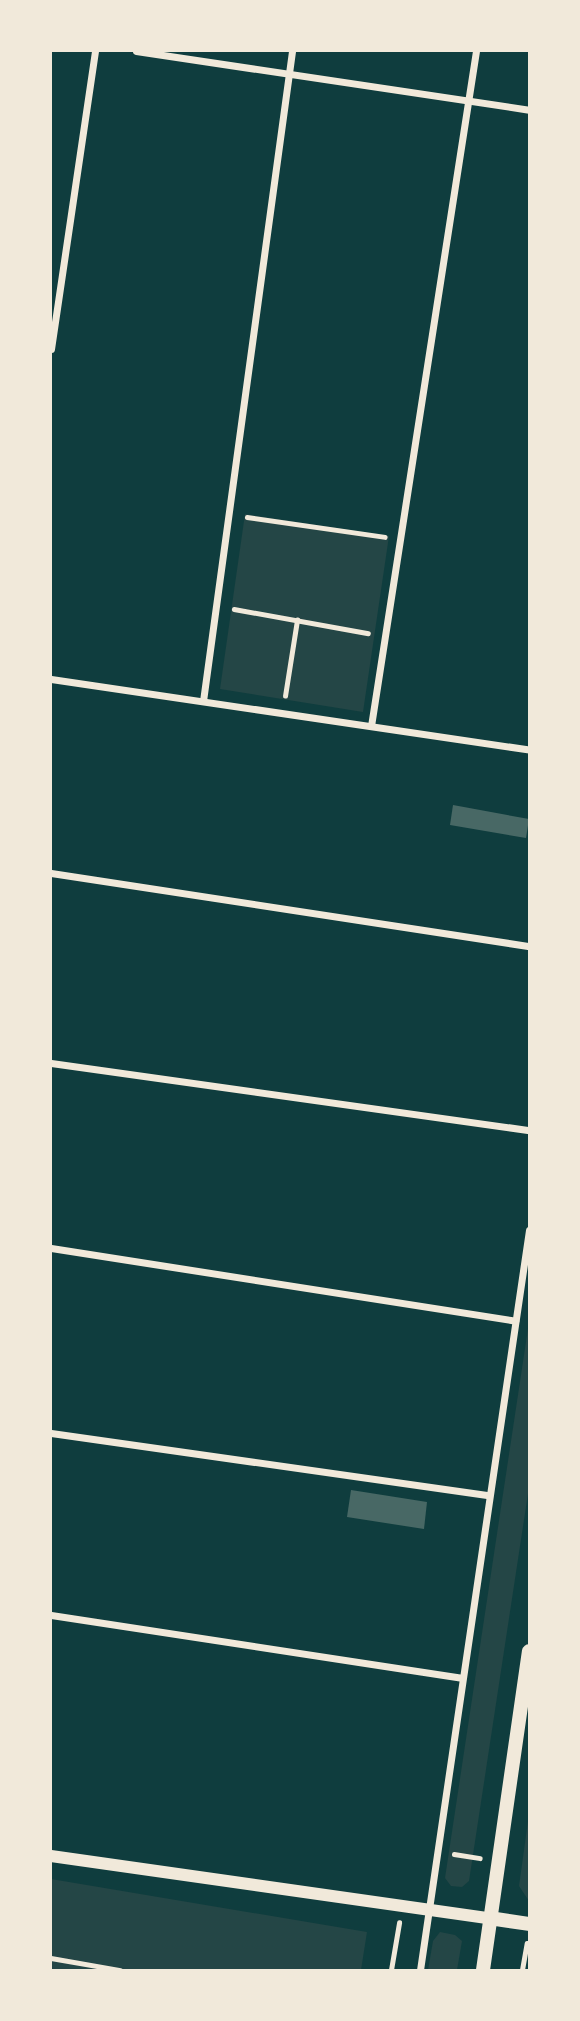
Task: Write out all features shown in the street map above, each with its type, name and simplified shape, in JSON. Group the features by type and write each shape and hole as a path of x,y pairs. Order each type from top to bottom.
{"main road":[{"path":"483,1970 529,1651"},
{"path":"489,1918 528,1931"}],"street":[{"path":"51,349 96,51"},
{"path":"136,51 529,110"},
{"path":"203,701 292,51"},
{"path":"371,726 476,51"},
{"path":"51,679 529,750"},
{"path":"51,873 529,946"},
{"path":"51,1063 529,1130"},
{"path":"420,1970 529,1230"},
{"path":"51,1248 515,1321"},
{"path":"51,1433 489,1496"},
{"path":"51,1615 461,1678"},
{"path":"51,1856 489,1918"}],"path":[{"path":"245,529 247,515 386,537 384,551"},
{"path":"232,622 236,596"},
{"path":"234,609 372,633"},
{"path":"285,698 297,620"},
{"path":"370,646 374,620"},
{"path":"272,696 298,700"},
{"path":"391,1970 401,1905"},
{"path":"522,1970 528,1931"},
{"path":"51,1958 120,1970"}],"shaded area":[{"path":"245,514 389,536 363,712 220,689"},
{"path":"529,1322 529,1487 469,1881 462,1887 451,1886 445,1878"},
{"path":"529,1814 529,1901 519,1886"},
{"path":"51,1879 367,1932 361,1970 51,1970"},
{"path":"440,1932 455,1935 462,1941 457,1970 428,1970 433,1941"}],"building":[{"path":"453,805 529,819 526,838 450,825"},
{"path":"351,1490 427,1502 424,1529 347,1517"}]}
